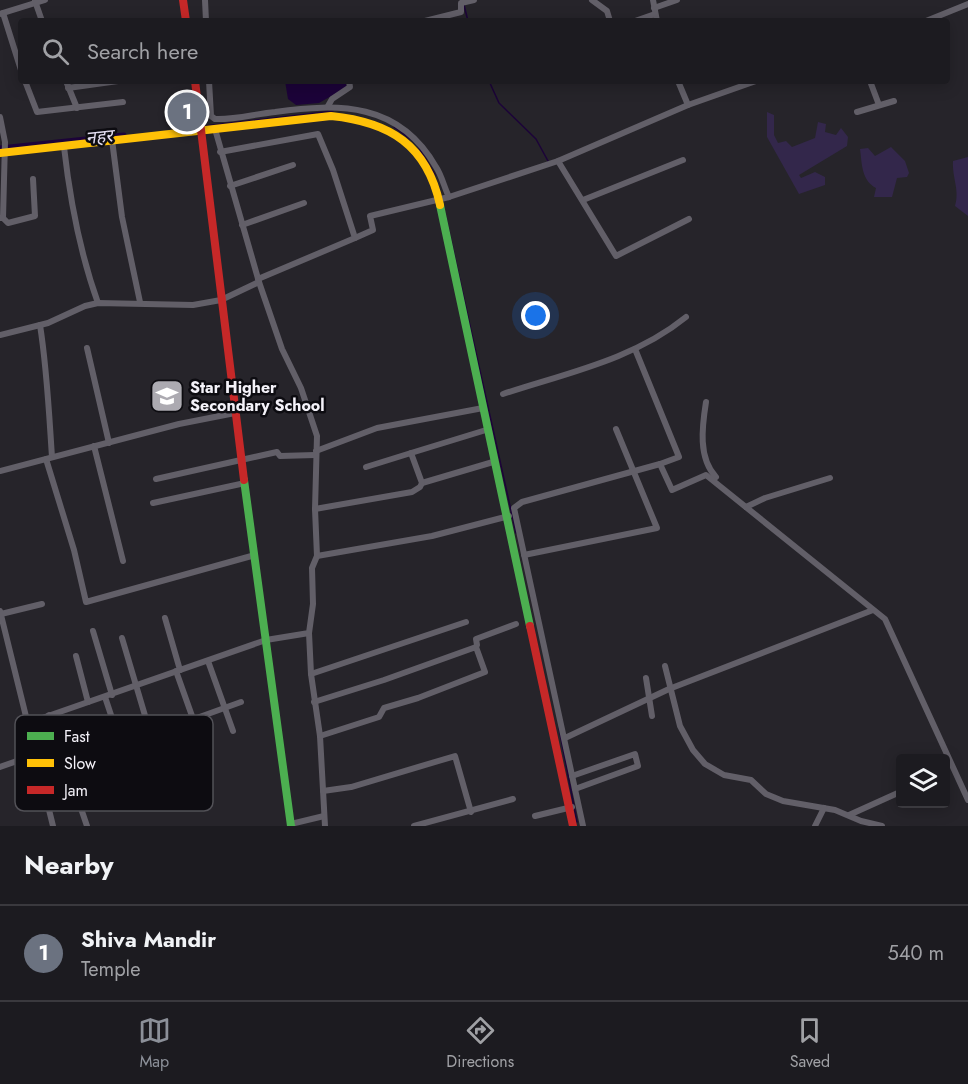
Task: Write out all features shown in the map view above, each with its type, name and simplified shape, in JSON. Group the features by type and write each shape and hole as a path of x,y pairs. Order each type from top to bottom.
{"street":[{"path":"18,61 2,14 35,1 45,0"},
{"path":"183,0 186,18"},
{"path":"205,0 206,18"},
{"path":"437,18 461,12 461,3 474,0"},
{"path":"592,0 607,11 609,18"},
{"path":"653,0 655,14 677,0"},
{"path":"35,1 41,18"},
{"path":"933,18 968,4"},
{"path":"26,84 37,112 123,102"},
{"path":"67,84 77,108"},
{"path":"195,84 235,413 291,825 324,816"},
{"path":"209,84 211,116 215,119 328,106 370,111 407,133 437,168 449,196"},
{"path":"328,106 332,99 350,87 350,84"},
{"path":"679,84 688,105"},
{"path":"0,335 40,325 98,303 140,302 193,305 222,300 258,281 373,230 370,216 437,200 558,161 688,105 748,84"},
{"path":"871,84 879,105"},
{"path":"857,112 894,101"},
{"path":"0,117 4,142 2,218 8,223 35,216 33,179"},
{"path":"2,153 310,117 360,118 398,136 412,148 432,177 493,462 524,555 575,789 572,826"},
{"path":"215,129 258,281 282,349 301,388 317,436 315,509 317,556 312,568 313,604 309,633 311,674 320,736 325,826"},
{"path":"220,152 318,134 329,159 355,238"},
{"path":"112,140 122,217 140,302"},
{"path":"64,147 68,183 85,263 98,303"},
{"path":"583,200 683,160"},
{"path":"558,161 616,256 689,219"},
{"path":"230,186 293,165"},
{"path":"242,225 304,204"},
{"path":"503,394 600,364 635,349 670,330 686,318"},
{"path":"40,325 48,366 46,385 49,458 86,602 255,555"},
{"path":"87,348 109,443"},
{"path":"583,826 574,806 511,516 514,508 522,502 634,472 679,457 635,349"},
{"path":"706,402 702,427 706,467 716,477"},
{"path":"156,478 277,452 280,456 316,453 377,428 483,408"},
{"path":"0,471 235,413"},
{"path":"524,555 657,528 616,429"},
{"path":"366,467 486,430"},
{"path":"94,447 123,561"},
{"path":"315,509 412,492 420,488 422,483 411,453"},
{"path":"422,483 493,462"},
{"path":"660,464 672,490 706,475 890,626 968,800"},
{"path":"746,507 765,498 830,478"},
{"path":"153,503 245,483"},
{"path":"317,556 432,536 511,516"},
{"path":"26,715 1,612 42,604"},
{"path":"564,738 669,690 873,610"},
{"path":"165,618 178,671 193,715"},
{"path":"311,674 466,622"},
{"path":"477,645 476,639 516,624"},
{"path":"93,631 114,715"},
{"path":"49,715 266,640 309,633"},
{"path":"122,638 145,715"},
{"path":"314,702 395,677 476,647 485,672 418,698 384,708 379,717 320,736"},
{"path":"76,656 88,702"},
{"path":"208,661 233,731"},
{"path":"665,666 669,690 680,726 693,750 705,764 724,775 751,780 766,794 783,801 824,808 882,826"},
{"path":"646,678 652,716"},
{"path":"202,715 241,702"},
{"path":"572,776 635,754 638,766 575,789"},
{"path":"322,791 351,787 455,756 471,812"},
{"path":"0,767 15,762"},
{"path":"849,815 896,794"},
{"path":"414,826 513,799"},
{"path":"535,816 574,806"},
{"path":"815,826 824,808"},
{"path":"50,811 53,826"},
{"path":"82,811 87,826"}],"shaded area":[{"path":"286,84 346,84 347,87 319,103 296,105 288,99"},
{"path":"767,112 774,115 774,135 778,143 786,141 792,147 815,138 818,122 826,124 825,132 836,135 841,128 848,137 847,146 799,175 801,178 815,172 825,177 825,185 799,194 767,137"},
{"path":"891,147 905,161 909,173 907,177 897,178 892,197 874,197 876,188 865,176 860,149 868,148 875,156"},
{"path":"968,157 968,216 955,206 957,195 953,161"}],"waterway":[{"path":"464,5 467,18"},
{"path":"490,84 499,103 536,139 548,161"},
{"path":"204,126 333,111"},
{"path":"394,127 410,139"},
{"name":"नहर","path":"0,148 124,135"},
{"path":"418,146 435,175"},
{"path":"445,213 516,533"},
{"path":"559,728 577,822"}],"traffic: fast":[{"path":"440,205 530,626"},
{"path":"244,480 291,826"}],"traffic: slow":[{"path":"0,153 331,116 371,124 403,140 426,167 440,205"}],"traffic: jam":[{"path":"183,0 186,18"},
{"path":"195,84 244,480"},
{"path":"530,626 573,826"}],"place":[{"name":"Shiva Mandir","path":"187,112"},
{"name":"Star Higher Secondary School","path":"167,396"}]}
